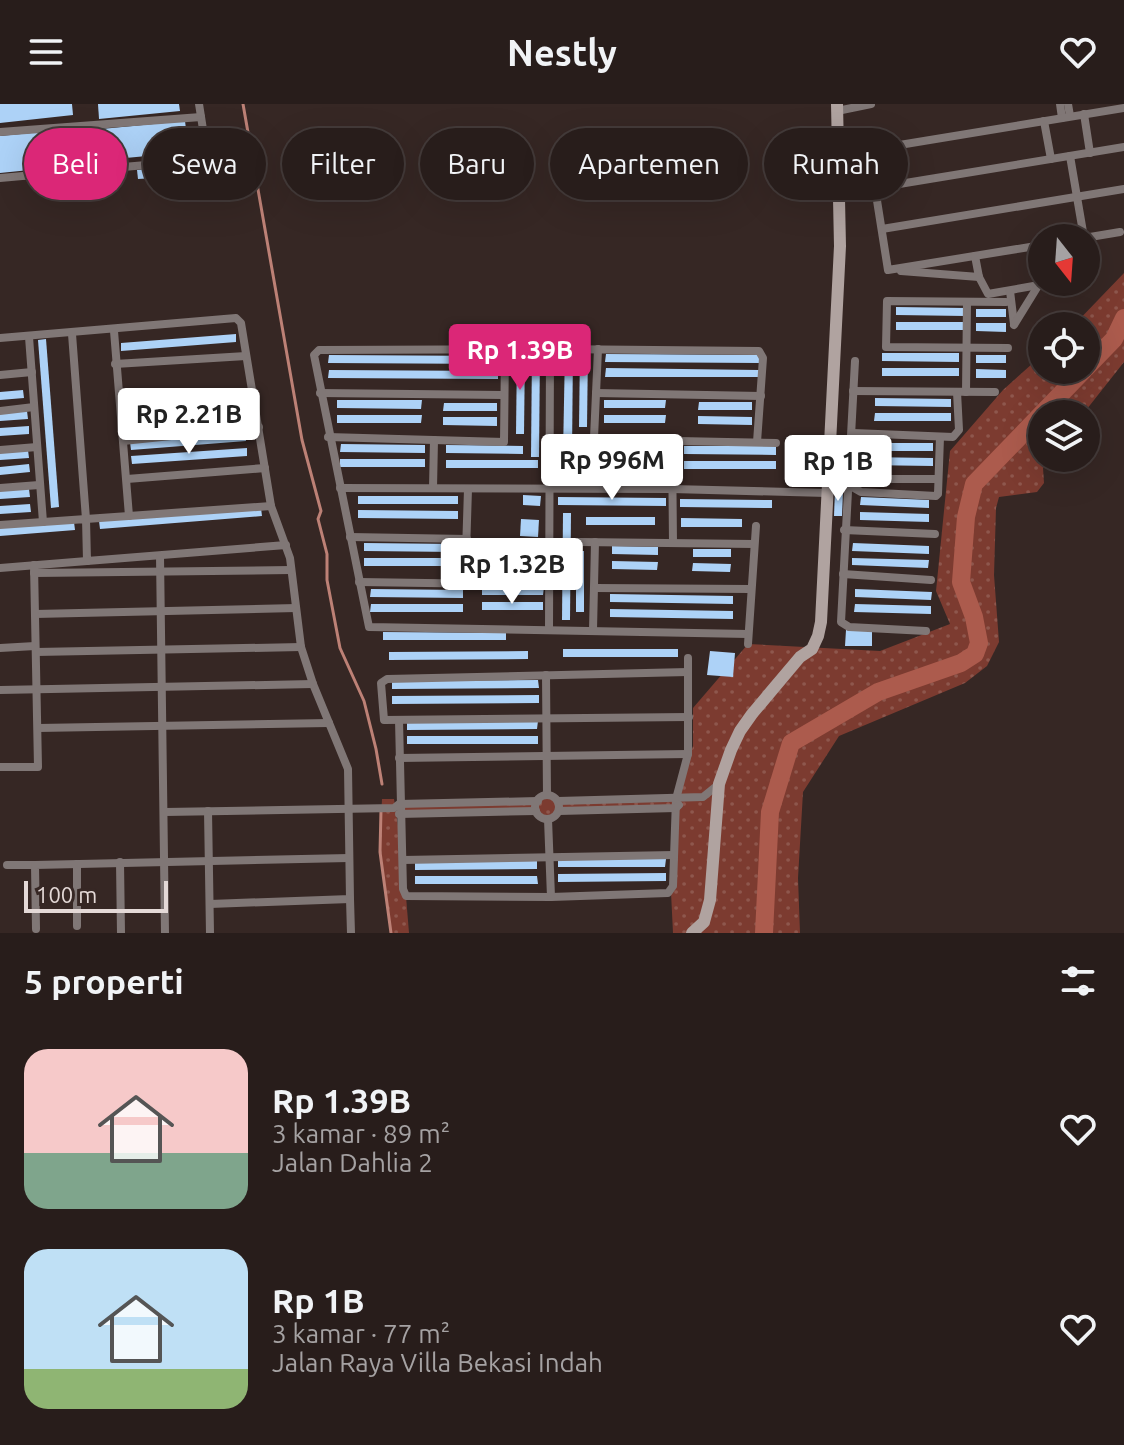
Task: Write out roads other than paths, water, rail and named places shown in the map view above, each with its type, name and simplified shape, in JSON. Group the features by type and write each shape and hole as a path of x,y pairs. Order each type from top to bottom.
{"main road":[{"path":"692,933 704,922 710,900 719,784 740,731 800,657 812,649 818,636 840,246 837,108"}],"street":[{"path":"127,166 204,160 207,155 199,104"},
{"path":"837,108 855,109 870,104"},
{"path":"1060,104 1066,117"},
{"path":"1066,117 1068,104"},
{"path":"908,144 1124,108"},
{"path":"1084,114 1090,153"},
{"path":"0,132 201,117"},
{"path":"1044,121 1051,159"},
{"path":"908,183 1124,147"},
{"path":"1070,156 1082,224"},
{"path":"0,178 24,175"},
{"path":"882,229 1124,189"},
{"path":"877,200 888,270"},
{"path":"1100,235 1120,232"},
{"path":"888,270 1028,247"},
{"path":"975,256 979,277 988,294 1028,288"},
{"path":"888,270 979,277"},
{"path":"1010,291 1014,325 1032,296"},
{"path":"1006,302 887,301 886,347 1008,348"},
{"path":"853,433 950,438 957,434 967,348 967,302"},
{"path":"0,338 114,331 236,318 241,323 271,506 286,545 291,570 301,647 348,769 351,933"},
{"path":"114,331 129,516"},
{"path":"72,334 87,561"},
{"path":"29,337 43,522"},
{"path":"549,630 550,349"},
{"path":"748,634 368,627 328,437 314,352 550,349 759,351 763,358 757,442"},
{"path":"594,438 598,349"},
{"path":"328,437 504,442 505,350"},
{"path":"115,364 246,356"},
{"path":"855,361 841,618 844,625 926,631"},
{"path":"0,375 32,372"},
{"path":"853,391 995,392"},
{"path":"120,402 254,392"},
{"path":"320,393 503,395"},
{"path":"596,393 761,396"},
{"path":"0,411 34,407"},
{"path":"123,441 259,427"},
{"path":"847,484 861,492 938,494 940,437"},
{"path":"580,439 776,443"},
{"path":"433,488 434,440"},
{"path":"672,441 673,543"},
{"path":"0,450 37,447"},
{"path":"127,479 265,468"},
{"path":"340,488 828,487 865,479 938,479"},
{"path":"0,488 39,485"},
{"path":"465,584 468,489"},
{"path":"0,525 271,506"},
{"path":"748,644 756,526"},
{"path":"844,530 935,534"},
{"path":"350,537 467,539"},
{"path":"579,542 754,544"},
{"path":"593,630 595,542"},
{"path":"34,569 87,561 286,545"},
{"path":"160,556 165,933"},
{"path":"0,568 160,572 291,570"},
{"path":"0,767 38,767 34,569"},
{"path":"843,574 931,580"},
{"path":"359,582 550,585"},
{"path":"595,588 751,589"},
{"path":"35,614 296,608"},
{"path":"0,648 162,650 301,647"},
{"path":"399,720 398,809 403,892 408,897 668,893 673,887 679,802 688,754 688,658"},
{"path":"688,672 383,680 384,720 689,717"},
{"path":"546,675 547,795"},
{"path":"0,690 313,684"},
{"path":"38,728 329,723"},
{"path":"399,758 688,754"},
{"path":"559,811 679,802 703,797 719,784"},
{"path":"547,795 558,801 679,802"},
{"path":"398,809 538,801 547,795"},
{"path":"536,811 538,801"},
{"path":"165,812 350,809 536,811 548,819 559,811 558,801"},
{"path":"208,811 210,933"},
{"path":"548,819 551,897"},
{"path":"403,860 674,855"},
{"path":"7,865 349,858"},
{"path":"120,862 121,933"},
{"path":"77,864 77,926"},
{"path":"35,865 36,929"},
{"path":"210,904 350,899"}],"waterway":[{"path":"243,104 302,440 321,511 318,519 327,554 327,580 340,648 364,701 382,784"},
{"path":"1100,354 1114,339 1124,318"},
{"path":"764,933 770,812 791,743 878,692 961,663 975,654 979,643 974,617 961,582 966,517 974,484 1070,384"},
{"path":"381,810 380,852 391,933"}]}
